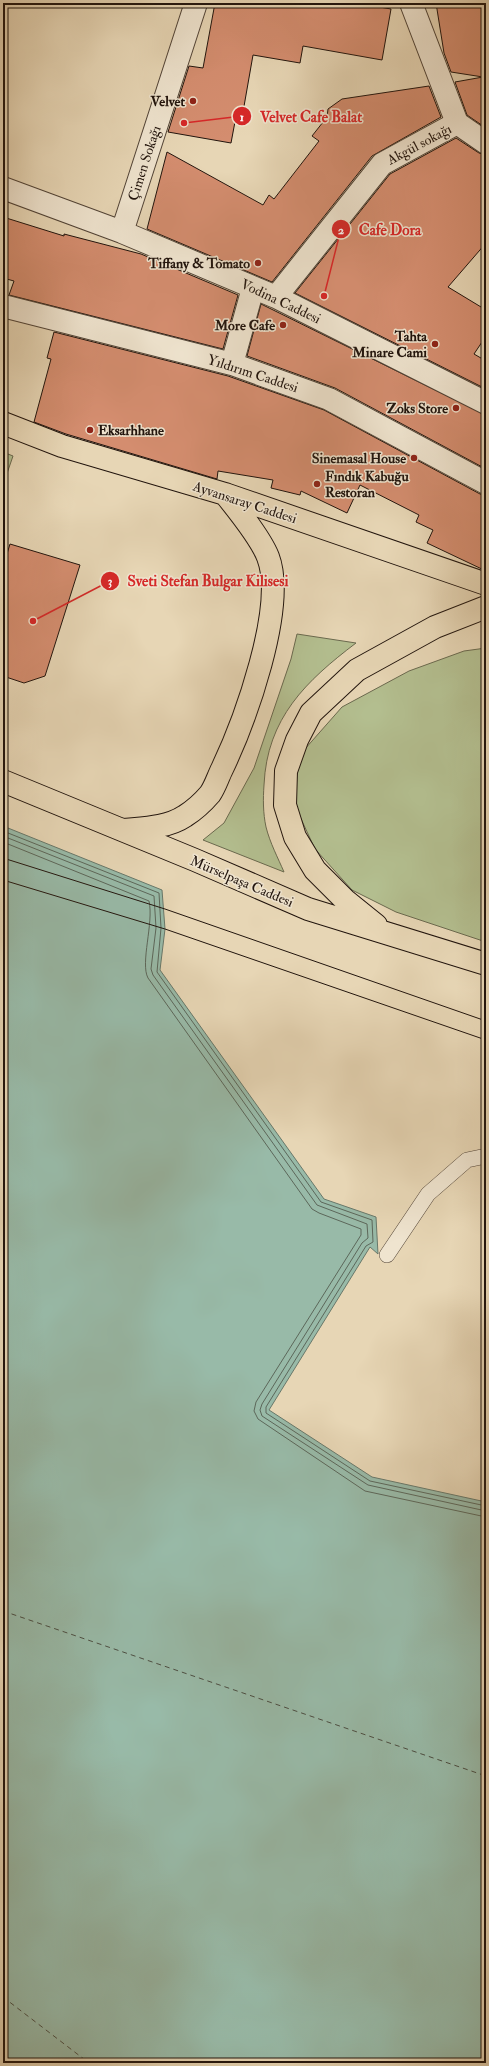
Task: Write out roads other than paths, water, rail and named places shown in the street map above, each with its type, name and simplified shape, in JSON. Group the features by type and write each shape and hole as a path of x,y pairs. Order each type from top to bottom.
{"main road":[{"name":"Ayvansaray Caddesi","path":"3,423 62,446 225,494 486,584"},
{"path":"120,830 160,825 184,817 210,794 230,752 253,692 271,617 273,582 268,557 242,514 225,494"},
{"path":"383,932 345,900 315,870 294,838 285,805 286,771 297,740 311,713 357,670 435,627 486,607"},
{"name":"Mürselpaşa Caddesi","path":"3,781 195,860 308,909 486,964"}],"street":[{"name":"Çimen Sokağı","path":"122,232 196,3"},
{"path":"412,3 457,123 486,143"},
{"name":"Akgül sokağı","path":"276,297 382,164 457,123"},
{"name":"Vodina Caddesi","path":"3,188 122,232 276,297 486,403"},
{"path":"232,364 253,288"},
{"name":"Yıldırım Caddesi","path":"3,306 232,364 329,399 486,483"}],"lane":[{"path":"387,1255 428,1194 467,1160 486,1156"}],"water":[{"path":"3,826 162,890 165,929 160,970 324,1199 376,1217 378,1254 370,1247 269,1410 372,1477 486,1502 486,2063 3,2063"}],"tram line":[{"path":"3,858 165,909 486,1021"},
{"path":"3,880 165,929 486,1040"}],"place":[{"name":"Velvet","path":"193,101"},
{"name":"Velvet Cafe Balat","path":"184,123"},
{"name":"Tiffany & Tomato","path":"258,263"},
{"name":"Cafe Dora","path":"324,296"},
{"name":"More Cafe","path":"283,325"},
{"name":"Tahta Minare Cami","path":"435,344"},
{"name":"Zoks Store","path":"456,408"},
{"name":"Eksarhhane","path":"90,430"},
{"name":"Sinemasal House","path":"414,458"},
{"name":"Fındık Kabuğu Restoran","path":"317,484"},
{"name":"Sveti Stefan Bulgar Kilisesi","path":"33,621"}]}
